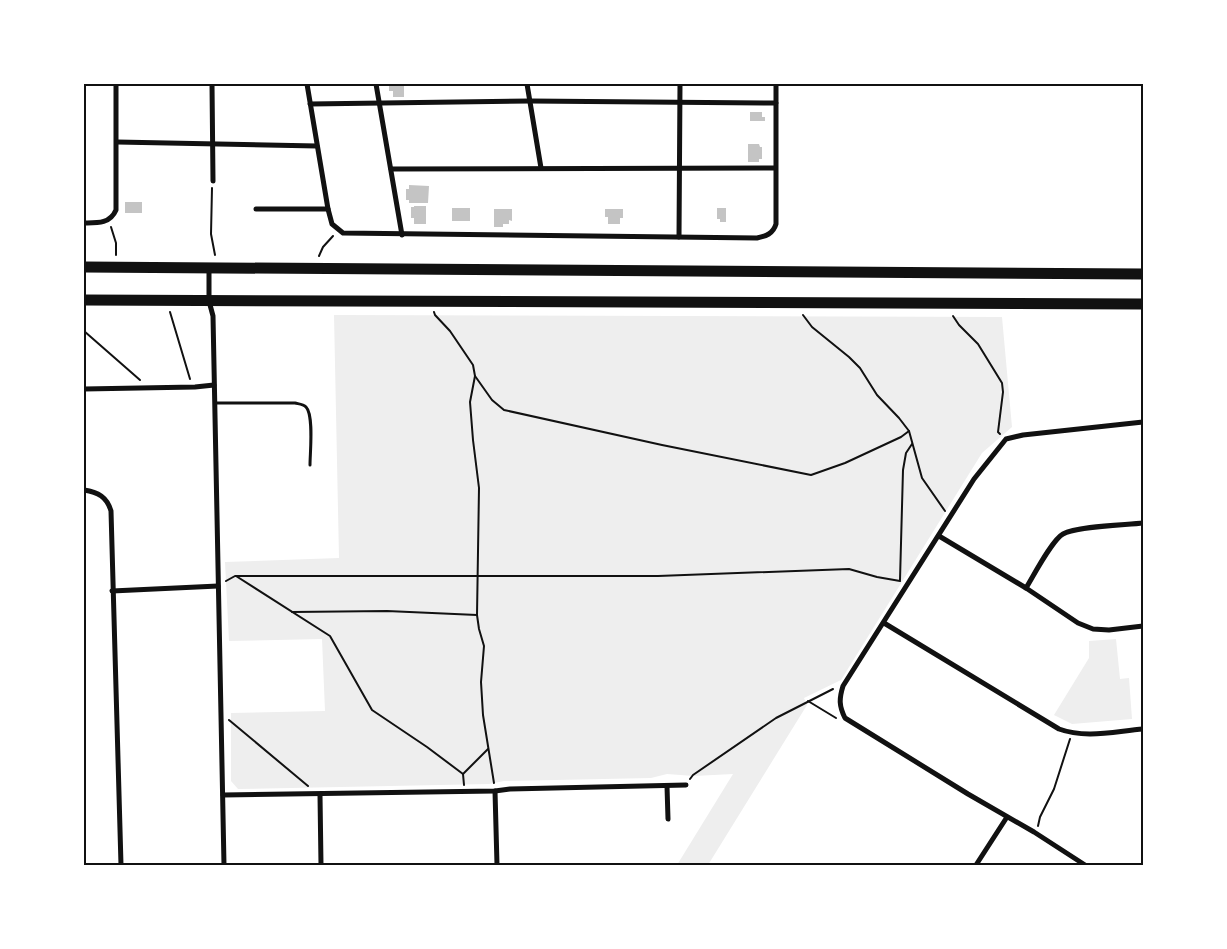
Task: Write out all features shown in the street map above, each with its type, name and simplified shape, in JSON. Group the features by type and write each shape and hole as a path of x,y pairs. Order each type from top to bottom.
{"main road":[{"path":"84,267 1143,274"},
{"path":"84,300 1143,304"}],"street":[{"path":"84,223 106,221 114,214 117,206 116,84"},
{"path":"212,84 212,181"},
{"path":"306,84 328,209 332,224 338,231 349,234 756,238 765,237 772,232 776,224 776,84"},
{"path":"376,84 402,234"},
{"path":"527,84 541,168"},
{"path":"679,237 680,84"},
{"path":"310,104 530,101 776,103"},
{"path":"117,142 317,146"},
{"path":"391,169 776,168"},
{"path":"256,209 328,209"},
{"path":"209,268 209,301 213,316 224,865"},
{"path":"84,389 214,385"},
{"path":"1085,865 1034,832 845,718 839,702 844,686 974,479 1006,439 1022,435 1143,422"},
{"path":"84,490 100,494 105,498 111,511 122,865"},
{"path":"1026,588 1055,542 1063,534 1077,530 1143,524"},
{"path":"939,536 1026,588 1078,623 1093,629 1109,630 1143,626"},
{"path":"112,591 218,586"},
{"path":"884,623 1059,729 1071,734 1143,729"},
{"path":"223,795 466,792 510,789 686,785"},
{"path":"667,786 668,819"},
{"path":"495,791 497,865"},
{"path":"320,795 321,865"},
{"path":"976,865 1007,817"}],"lane":[{"path":"214,402 295,403 307,408 310,416 310,466"}],"path":[{"path":"212,181 211,234 214,255"},
{"path":"106,221 112,229 116,243 116,255"},
{"path":"320,256 323,247 338,231"},
{"path":"169,310 189,376 195,387"},
{"path":"434,312 434,315 450,332 473,365 475,376 470,402 479,488 477,615 484,646 481,682 483,715 495,791"},
{"path":"803,315 812,327 860,368 877,395 900,418 908,430 922,478 944,511 952,515"},
{"path":"953,316 959,325 978,344 1002,384 1004,392 998,432 1006,439"},
{"path":"84,331 140,379 138,388"},
{"path":"475,376 492,400 504,410 671,447 812,475 845,464 901,437 908,430"},
{"path":"218,586 235,576 658,576 848,569 900,581 903,470 906,453 912,444"},
{"path":"235,576 330,636 372,710 427,747 462,774 466,792"},
{"path":"292,612 388,611 477,615"},
{"path":"693,775 776,718 836,688"},
{"path":"808,701 838,720"},
{"path":"221,714 320,795"},
{"path":"1038,826 1040,817 1054,789 1070,739"},
{"path":"462,774 488,749"}],"shaded area":[{"path":"334,315 1002,317 1012,427 982,453 841,680 804,698 807,705 708,865 677,865 733,774 694,776 667,774 651,778 504,781 489,784 238,789 231,781 231,713 325,711 322,639 229,641 225,562 339,558"},
{"path":"1116,639 1120,679 1129,678 1132,719 1072,724 1054,715 1089,658 1089,641"}],"building":[{"path":"389,84 404,84 404,97 393,97 393,91 389,91"},
{"path":"750,112 762,112 762,117 765,117 765,121 750,121"},
{"path":"748,144 759,144 762,147 762,159 759,159 759,162 748,162"},
{"path":"409,185 429,186 428,203 409,203 409,200 406,200 406,189 409,189"},
{"path":"125,202 142,202 142,213 125,213"},
{"path":"426,206 426,224 414,224 414,218 411,218 411,207"},
{"path":"452,208 470,208 470,221 452,221"},
{"path":"717,208 726,208 726,222 720,222 720,219 717,219"},
{"path":"494,209 512,209 512,221 509,220 509,224 503,224 503,227 494,227"},
{"path":"605,209 623,209 623,218 620,218 620,224 608,224 608,217 605,217"}]}
